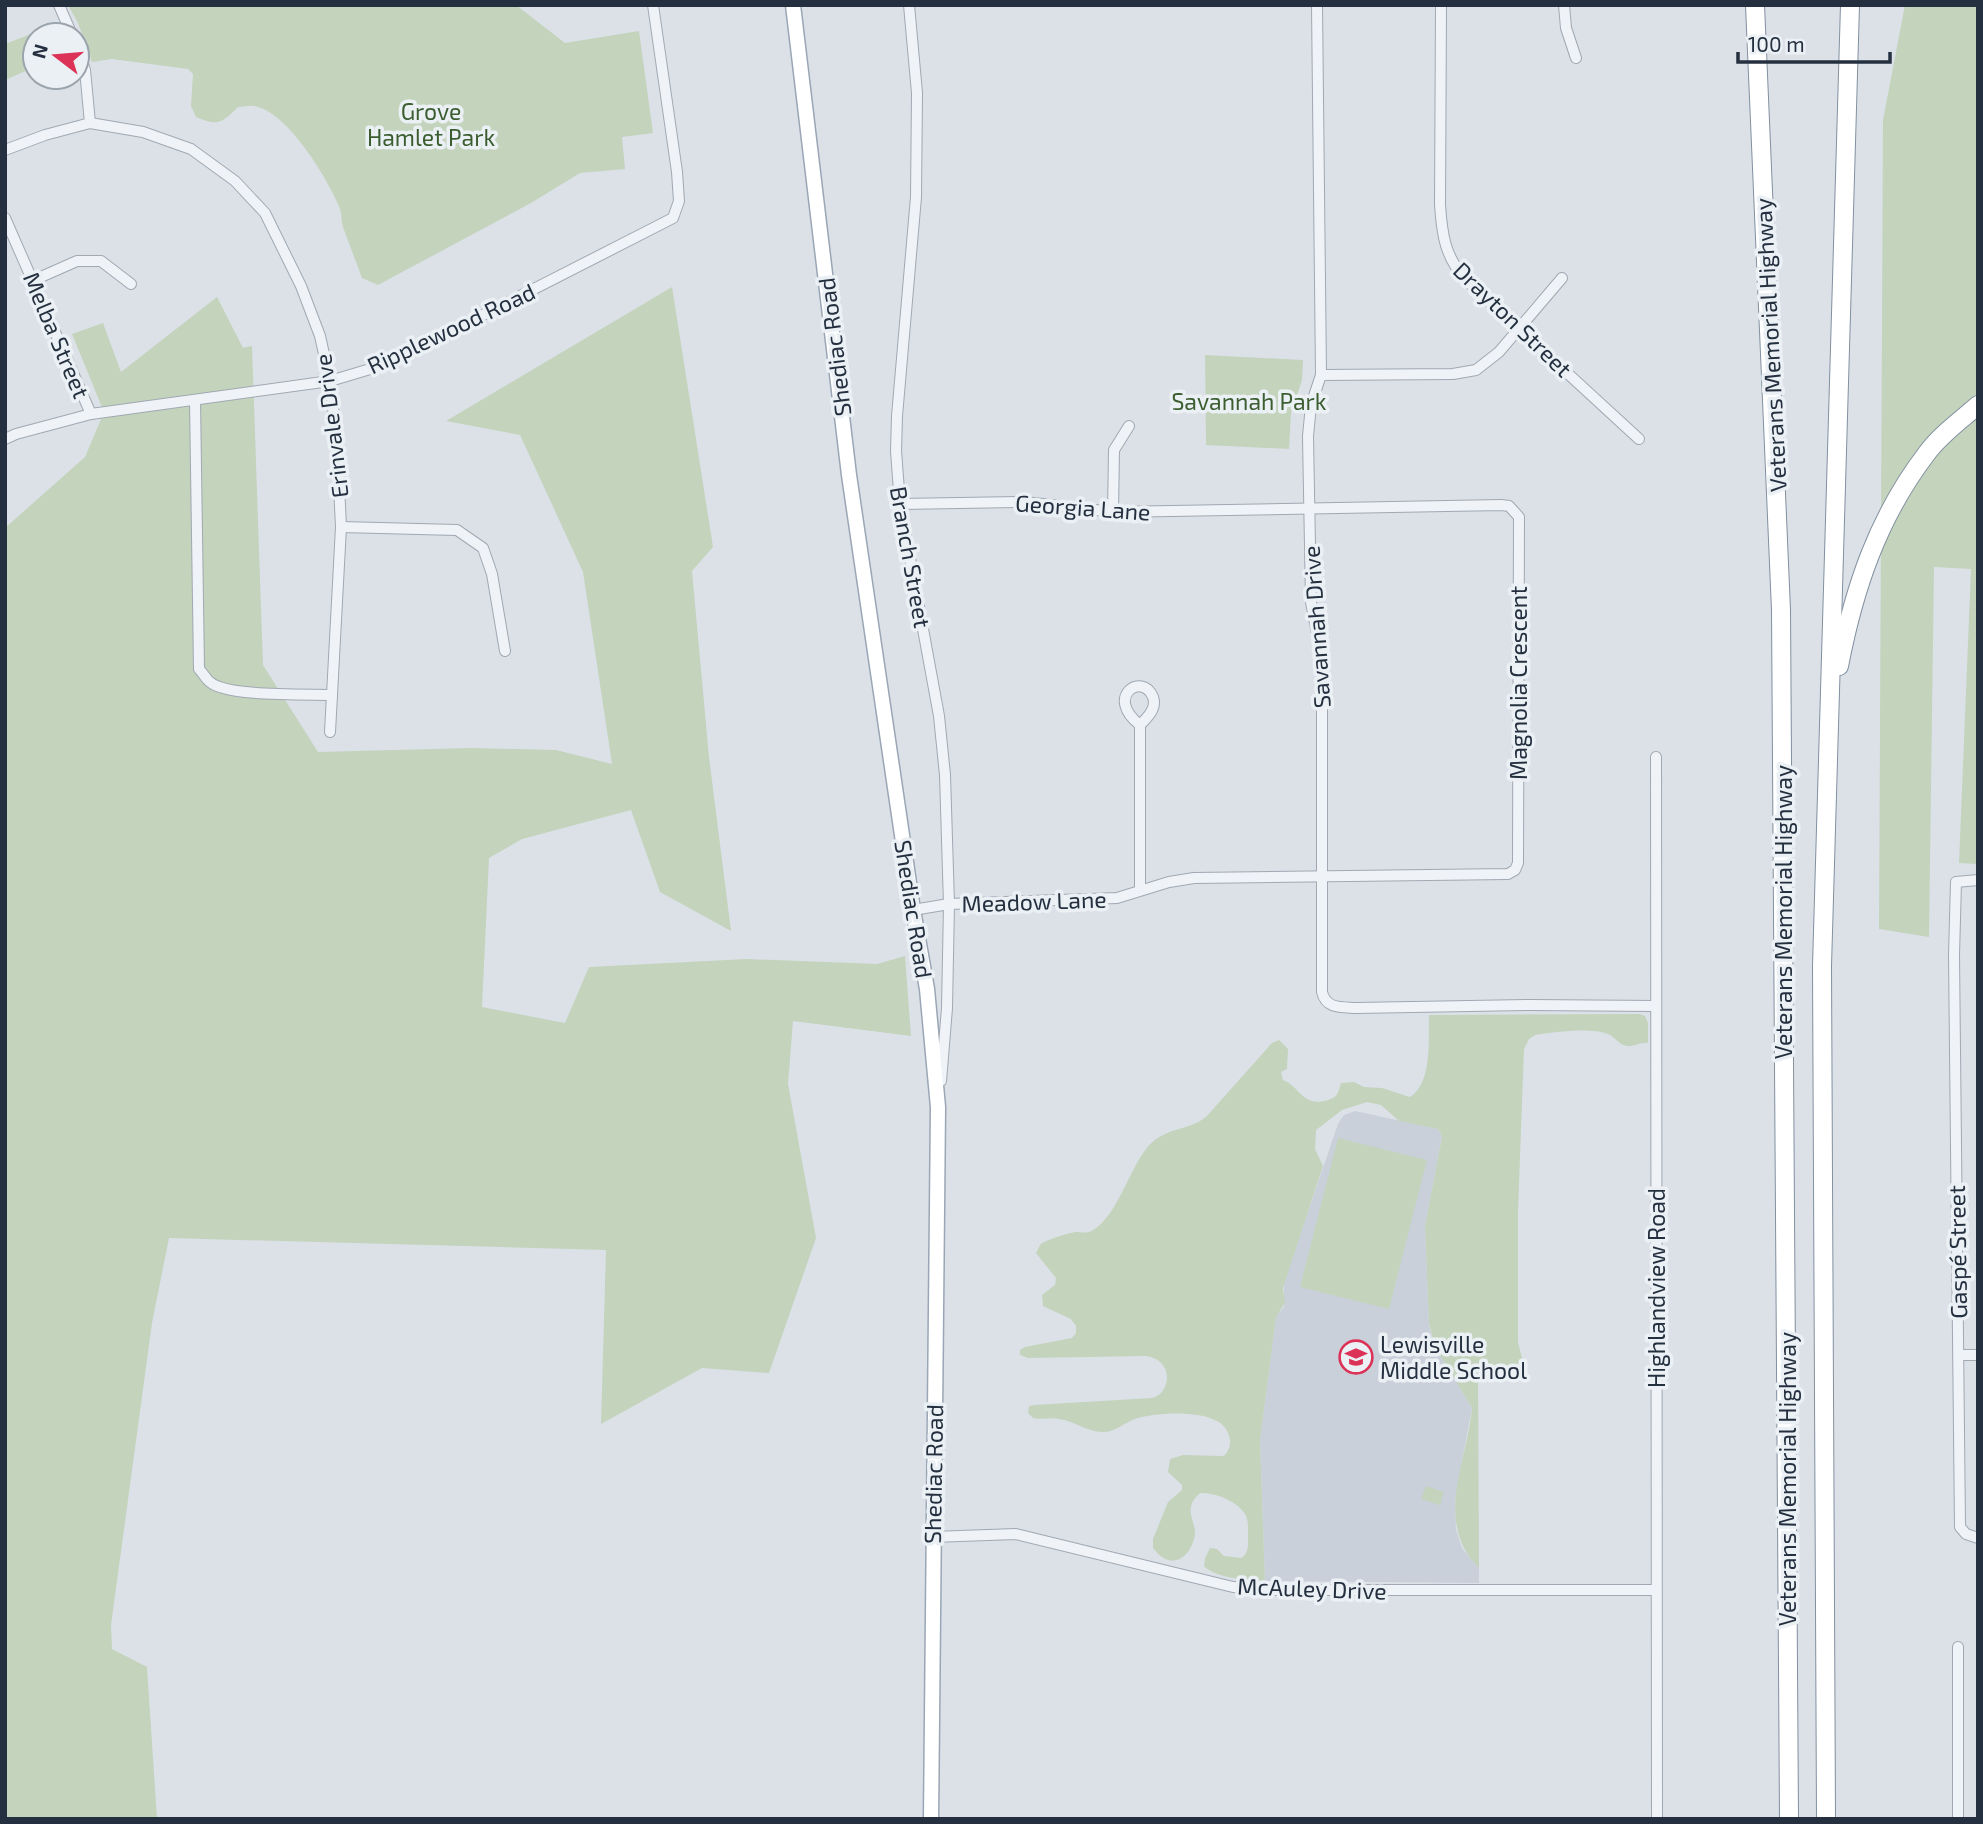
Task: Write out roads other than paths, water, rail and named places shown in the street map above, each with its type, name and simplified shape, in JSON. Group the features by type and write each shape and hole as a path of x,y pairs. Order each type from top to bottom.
{"highway":[{"name":"Veterans Memorial Highway","path":"1755,5 1781,610 1789,1819"},
{"name":"Veterans Memorial Highway","path":"1826,1819 1822,966 1850,5"},
{"path":"1829,722 1847,625 1864,565 1891,508 1928,451 1978,405"}],"main road":[{"name":"Shediac Road","path":"793,5 849,475 927,989 938,1107 931,1819"}],"street":[{"name":"Ripplewood Road","path":"5,439 90,414 330,381 387,364 673,218 679,201 677,172 653,5"},
{"name":"Branch Street","path":"909,5 917,93 916,197 896,451 900,504 939,716 945,775 949,904 947,1008 938,1107"},
{"name":"Savannah Drive","path":"1317,5 1321,375 1311,405 1308,436 1311,602 1322,659 1321,877 1324,999 1331,1006 1356,1008 1530,1004 1656,1006"},
{"name":"Drayton Street","path":"1441,5 1440,205 1444,245 1450,260 1461,274 1639,439"},
{"path":"1564,5 1566,28 1576,58"},
{"path":"88,91 90,123"},
{"name":"Erinvale Drive","path":"5,150 45,135 90,123 143,132 191,149 234,181 265,214 300,286 320,336 330,381 337,444 341,527 330,732"},
{"name":"Melba Street","path":"5,218 90,414"},
{"path":"34,280 77,261 101,261 131,284"},
{"path":"1321,375 1470,372 1490,360 1562,278"},
{"path":"195,400 199,669 211,683 223,689 257,693 332,695"},
{"path":"1113,512 1114,450 1129,425"},
{"name":"Georgia Lane","path":"900,504 1025,502 1113,512 1309,510"},
{"name":"Magnolia Crescent","path":"1309,510 1501,505 1509,506 1519,517 1518,850 1515,870 1508,874 1321,877"},
{"path":"341,527 457,530 482,548 492,574 505,651"},
{"path":"1140,725 1140,890"},
{"name":"Highlandview Road","path":"1656,757 1657,1819"},
{"name":"Meadow Lane","path":"913,910 949,904 1117,898 1169,882 1194,878 1321,877"},
{"name":"Gaspé Street","path":"1978,880 1956,882 1954,955 1960,1527 1966,1534 1978,1538"},
{"path":"1959,1355 1978,1355"},
{"name":"McAuley Drive","path":"932,1538 1016,1534 1233,1587 1274,1590 1656,1590"},
{"path":"1958,1647 1958,1819"}],"place":[{"name":"Lewisville Middle School","path":"1356,1357"}],"park label":[{"name":"Grove Hamlet Park","path":"431,124"},
{"name":"Savannah Park","path":"1249,401"}]}
